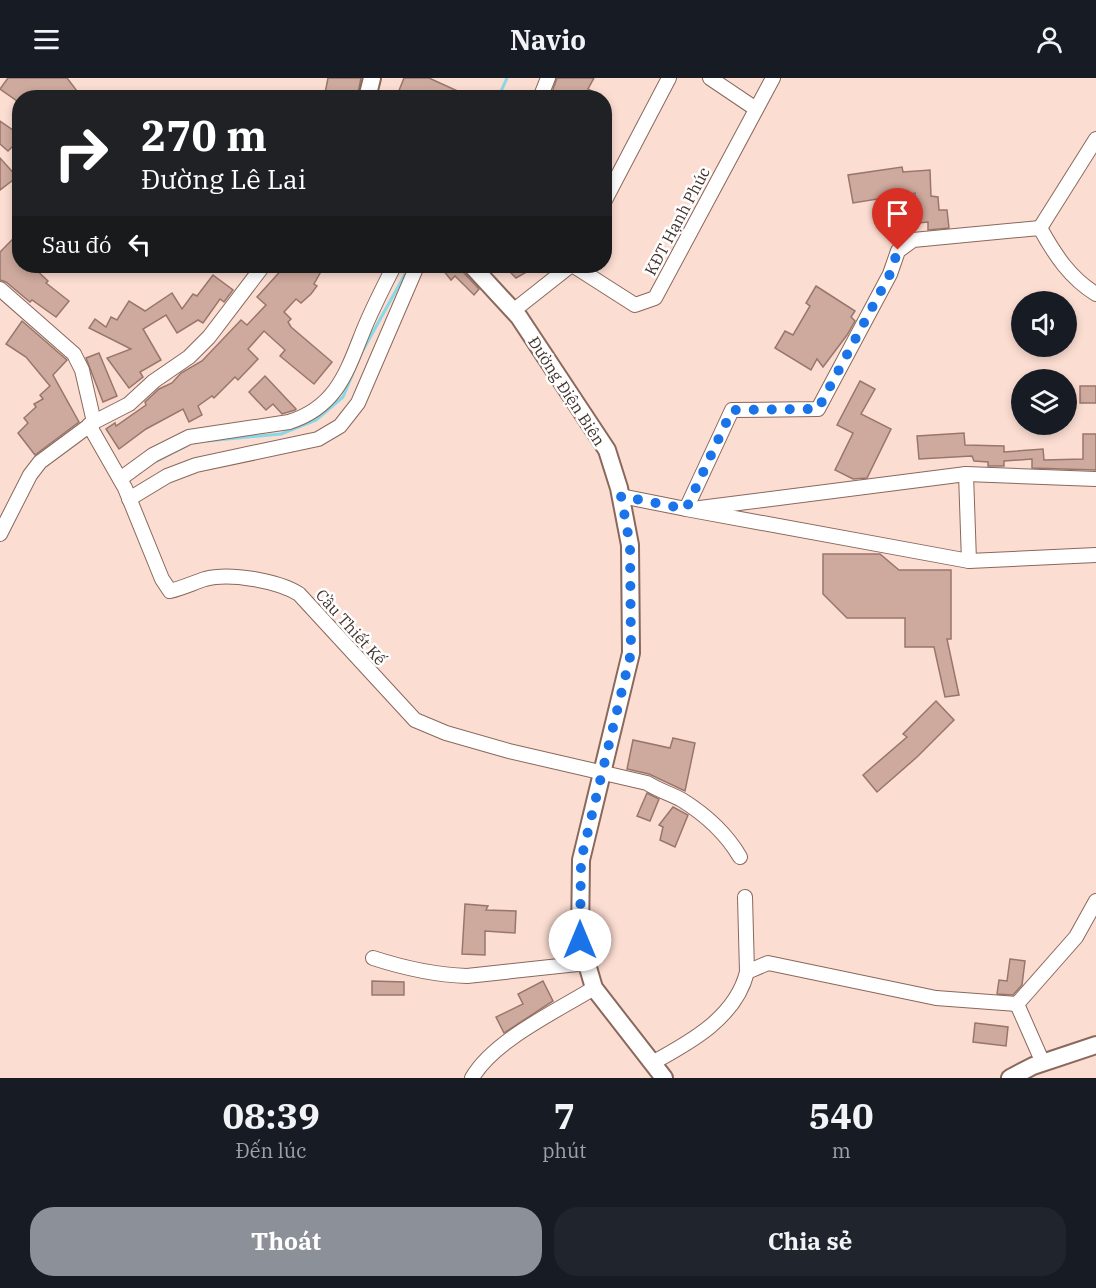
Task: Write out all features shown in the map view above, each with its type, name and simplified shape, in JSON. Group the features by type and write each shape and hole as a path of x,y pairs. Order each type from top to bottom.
{"main road":[{"name":"Đường Điện Biên","path":"478,273 513,311 607,450 621,496 630,545 631,653 581,860 580,940 594,988 664,1078"},
{"path":"1010,1078 1043,1063 1096,1045"}],"street":[{"path":"612,187 669,78"},
{"path":"710,78 756,109"},
{"name":"KĐT Hạnh Phúc","path":"583,273 635,305 655,298 773,78"},
{"path":"1040,228 1096,139"},
{"path":"1040,228 1057,258 1083,286 1096,294"},
{"path":"686,509 732,410 818,409 890,274 898,250 913,240 1040,228"},
{"path":"0,534 30,475 40,462 92,423 129,404 154,381 189,357 209,337 258,273"},
{"path":"120,479 153,455 189,437 289,422 303,417 324,404 350,366 391,273"},
{"path":"129,499 167,476 196,465 304,443 329,434 340,426 358,403 414,273"},
{"name":"KĐT Hạnh Phúc","path":"513,311 563,273"},
{"name":"Cầu Thiết Kế","path":"0,290 74,354 82,370 92,423 129,499 162,579 170,591 206,579 227,576 281,584 299,594 415,720 467,739 602,774"},
{"path":"686,509 966,474 1096,479"},
{"path":"966,474 969,561"},
{"path":"621,496 969,561 1096,555"},
{"path":"602,774 647,783 680,799 711,819 740,857"},
{"path":"652,1063 686,1044 736,1001 747,972 745,897"},
{"path":"1017,1004 1076,937 1096,901"},
{"path":"373,958 413,970 449,976 587,963"},
{"path":"747,972 768,963 936,998 1017,1004"},
{"path":"472,1078 489,1057 505,1043 594,988"},
{"path":"1017,1004 1043,1063"}],"building":[{"path":"8,78 67,78 76,90 12,90 12,97 0,89"},
{"path":"328,78 361,78 359,90 326,90"},
{"path":"404,78 429,78 455,90 399,90"},
{"path":"557,78 594,78 588,89 590,90 553,90"},
{"path":"0,121 12,129 12,147 8,151 0,144"},
{"path":"0,158 12,171 12,181 0,190"},
{"path":"902,167 903,172 930,170 931,196 938,197 939,210 947,210 949,228 928,230 928,222 918,223 915,193 853,203 848,175"},
{"path":"12,240 12,273 39,273 48,281 46,283 69,301 56,317 32,300 30,302 6,282 0,280 0,252"},
{"path":"279,273 320,273 314,284 317,286 311,294 301,303 296,299 284,312 291,319 288,322 291,327 332,362 314,384 280,356 285,350 264,331 248,349 258,359 238,380 235,377 214,398 212,396 198,406 202,415 189,422 183,409 146,429 119,449 106,429 115,423 116,426 146,405 145,402 159,389 172,383 181,373 202,361 241,320 247,325 266,305 257,297"},
{"path":"446,273 464,273 479,289 474,295 455,276 451,280"},
{"path":"511,273 525,273 516,278"},
{"path":"213,275 233,290 224,302 220,299 203,323 198,320 177,333 166,315 143,329 161,360 140,372 143,377 129,388 107,358 131,349 89,328 95,319 106,327 111,317 117,320 129,301 145,311 172,293 182,309 193,294 197,296"},
{"path":"816,286 855,311 851,317 855,321 823,367 817,359 811,370 775,348 785,331 793,335 810,306 806,303"},
{"path":"22,321 67,360 53,375 79,422 35,455 18,433 28,423 24,418 36,407 34,404 43,399 40,395 50,386 26,357 6,344"},
{"path":"99,353 117,396 103,402 86,358"},
{"path":"265,376 295,410 282,414 273,404 266,410 249,392"},
{"path":"860,381 875,389 861,414 891,429 867,478 853,479 835,470 853,433 837,425"},
{"path":"1080,386 1096,386 1096,403 1080,403"},
{"path":"964,433 965,445 1004,446 1004,452 1043,449 1044,460 1083,459 1083,434 1096,434 1096,470 1032,468 1032,459 1004,461 1004,466 988,466 988,462 974,461 972,456 919,459 917,436"},
{"path":"823,554 880,554 899,570 951,570 951,639 947,639 959,695 945,697 934,647 905,647 905,618 847,618 823,594"},
{"path":"936,701 954,720 877,792 863,775 907,737 903,734"},
{"path":"673,738 695,743 685,791 649,774 627,769 633,740 670,748"},
{"path":"647,793 659,799 650,821 637,816"},
{"path":"673,807 688,815 675,847 660,840 663,827 659,825"},
{"path":"465,904 488,906 486,910 516,911 515,933 485,931 485,955 462,954"},
{"path":"1010,959 1025,961 1022,985 1013,995 997,994 999,980 1007,981"},
{"path":"372,981 404,982 404,995 372,995"},
{"path":"543,981 553,1001 504,1033 496,1017 523,1004 518,994"},
{"path":"975,1023 1008,1027 1006,1046 973,1042"}],"waterway":[{"path":"502,90 507,78"},
{"path":"207,441 281,434 316,420 343,397 362,352 406,273"},
{"path":"155,462 186,446"}],"route":[{"path":"580,940 581,860 631,653 630,545 621,496 686,509 732,410 818,409 890,274 898,250"}]}
